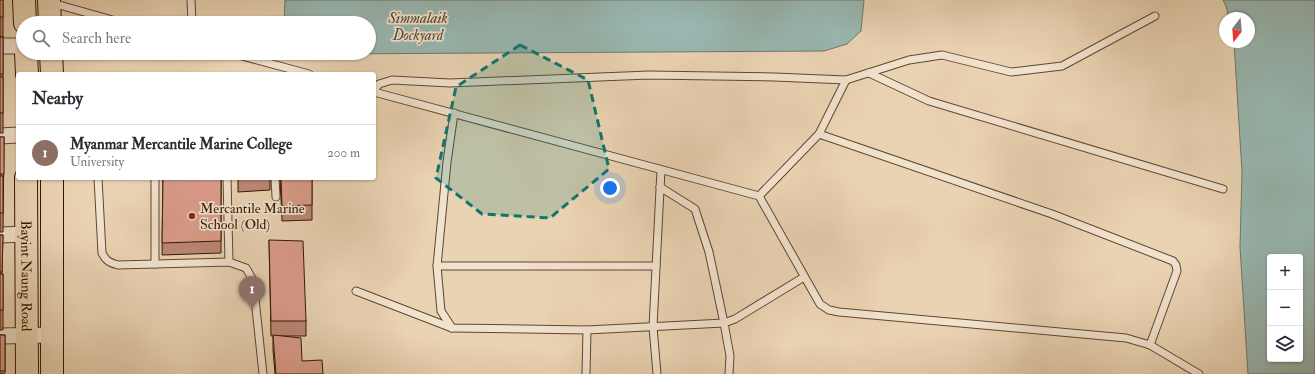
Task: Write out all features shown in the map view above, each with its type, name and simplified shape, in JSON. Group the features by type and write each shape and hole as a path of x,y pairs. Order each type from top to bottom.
{"main road":[{"path":"26,60 27,72"},
{"path":"51,60 52,72"},
{"name":"Bayint Naung Road","path":"26,180 27,374"},
{"name":"Bayint Naung Road","path":"52,180 52,374"}],"street":[{"path":"25,9 49,8"},
{"path":"0,46 16,46"},
{"path":"0,136 16,135"},
{"path":"0,235 26,234"},
{"path":"0,336 52,335"}],"lane":[{"path":"191,0 192,16"},
{"path":"49,8 88,16"},
{"path":"376,88 379,84 392,80 450,83 649,75 846,80 909,60 942,55 1011,72 1062,66 1155,16"},
{"path":"257,60 302,72"},
{"path":"869,73 929,101 1223,189"},
{"path":"759,196 819,134 846,80"},
{"path":"376,92 759,196 820,304 829,310 1126,338 1150,345 1199,374"},
{"path":"452,328 441,311 437,266 447,162 454,113"},
{"path":"819,134 1052,214 1173,261 1177,270 1150,345"},
{"path":"657,374 653,327 661,170"},
{"path":"98,180 102,253 105,259 111,263 118,265 229,262 246,268 253,280 263,374"},
{"path":"155,180 155,264"},
{"path":"228,180 229,262"},
{"path":"275,180 276,197"},
{"path":"660,187 695,209 708,252 724,323 730,356 729,374"},
{"path":"437,266 656,266"},
{"path":"356,291 452,328 587,330 724,323 735,319 804,277"},
{"path":"586,374 587,330"}],"highlighted area":[{"path":"520,45 588,80 609,169 550,218 482,214 436,178 456,87"}],"water":[{"name":"Simmalaik Dockyard","path":"285,0 864,0 861,31 847,44 824,51 376,54 376,16 284,16"},
{"path":"1223,0 1315,0 1315,374 1248,374 1240,247 1242,172 1234,48 1255,48 1255,12 1228,12"}],"building":[{"path":"0,0 3,0 3,17 0,17"},
{"path":"0,37 3,37 3,74 0,74"},
{"path":"0,77 3,77 3,113 0,113"},
{"path":"0,137 4,137 4,174 0,174"},
{"path":"0,176 3,176 3,213 0,213"},
{"name":"Mercantile Marine School (Old)","path":"163,180 221,180 221,241 162,243"},
{"path":"281,180 312,180 312,205 282,206"},
{"path":"0,235 3,235 2,272 0,272"},
{"path":"269,240 303,241 306,321 271,321"},
{"path":"0,274 3,274 3,310 0,310"},
{"path":"0,335 5,335 5,371 0,371"},
{"path":"273,335 301,338 302,361 322,360 323,374 276,374"}],"place":[{"name":"Mercantile Marine School (Old)","path":"192,216"},
{"name":"Myanmar Mercantile Marine College","path":"252,309"}]}
